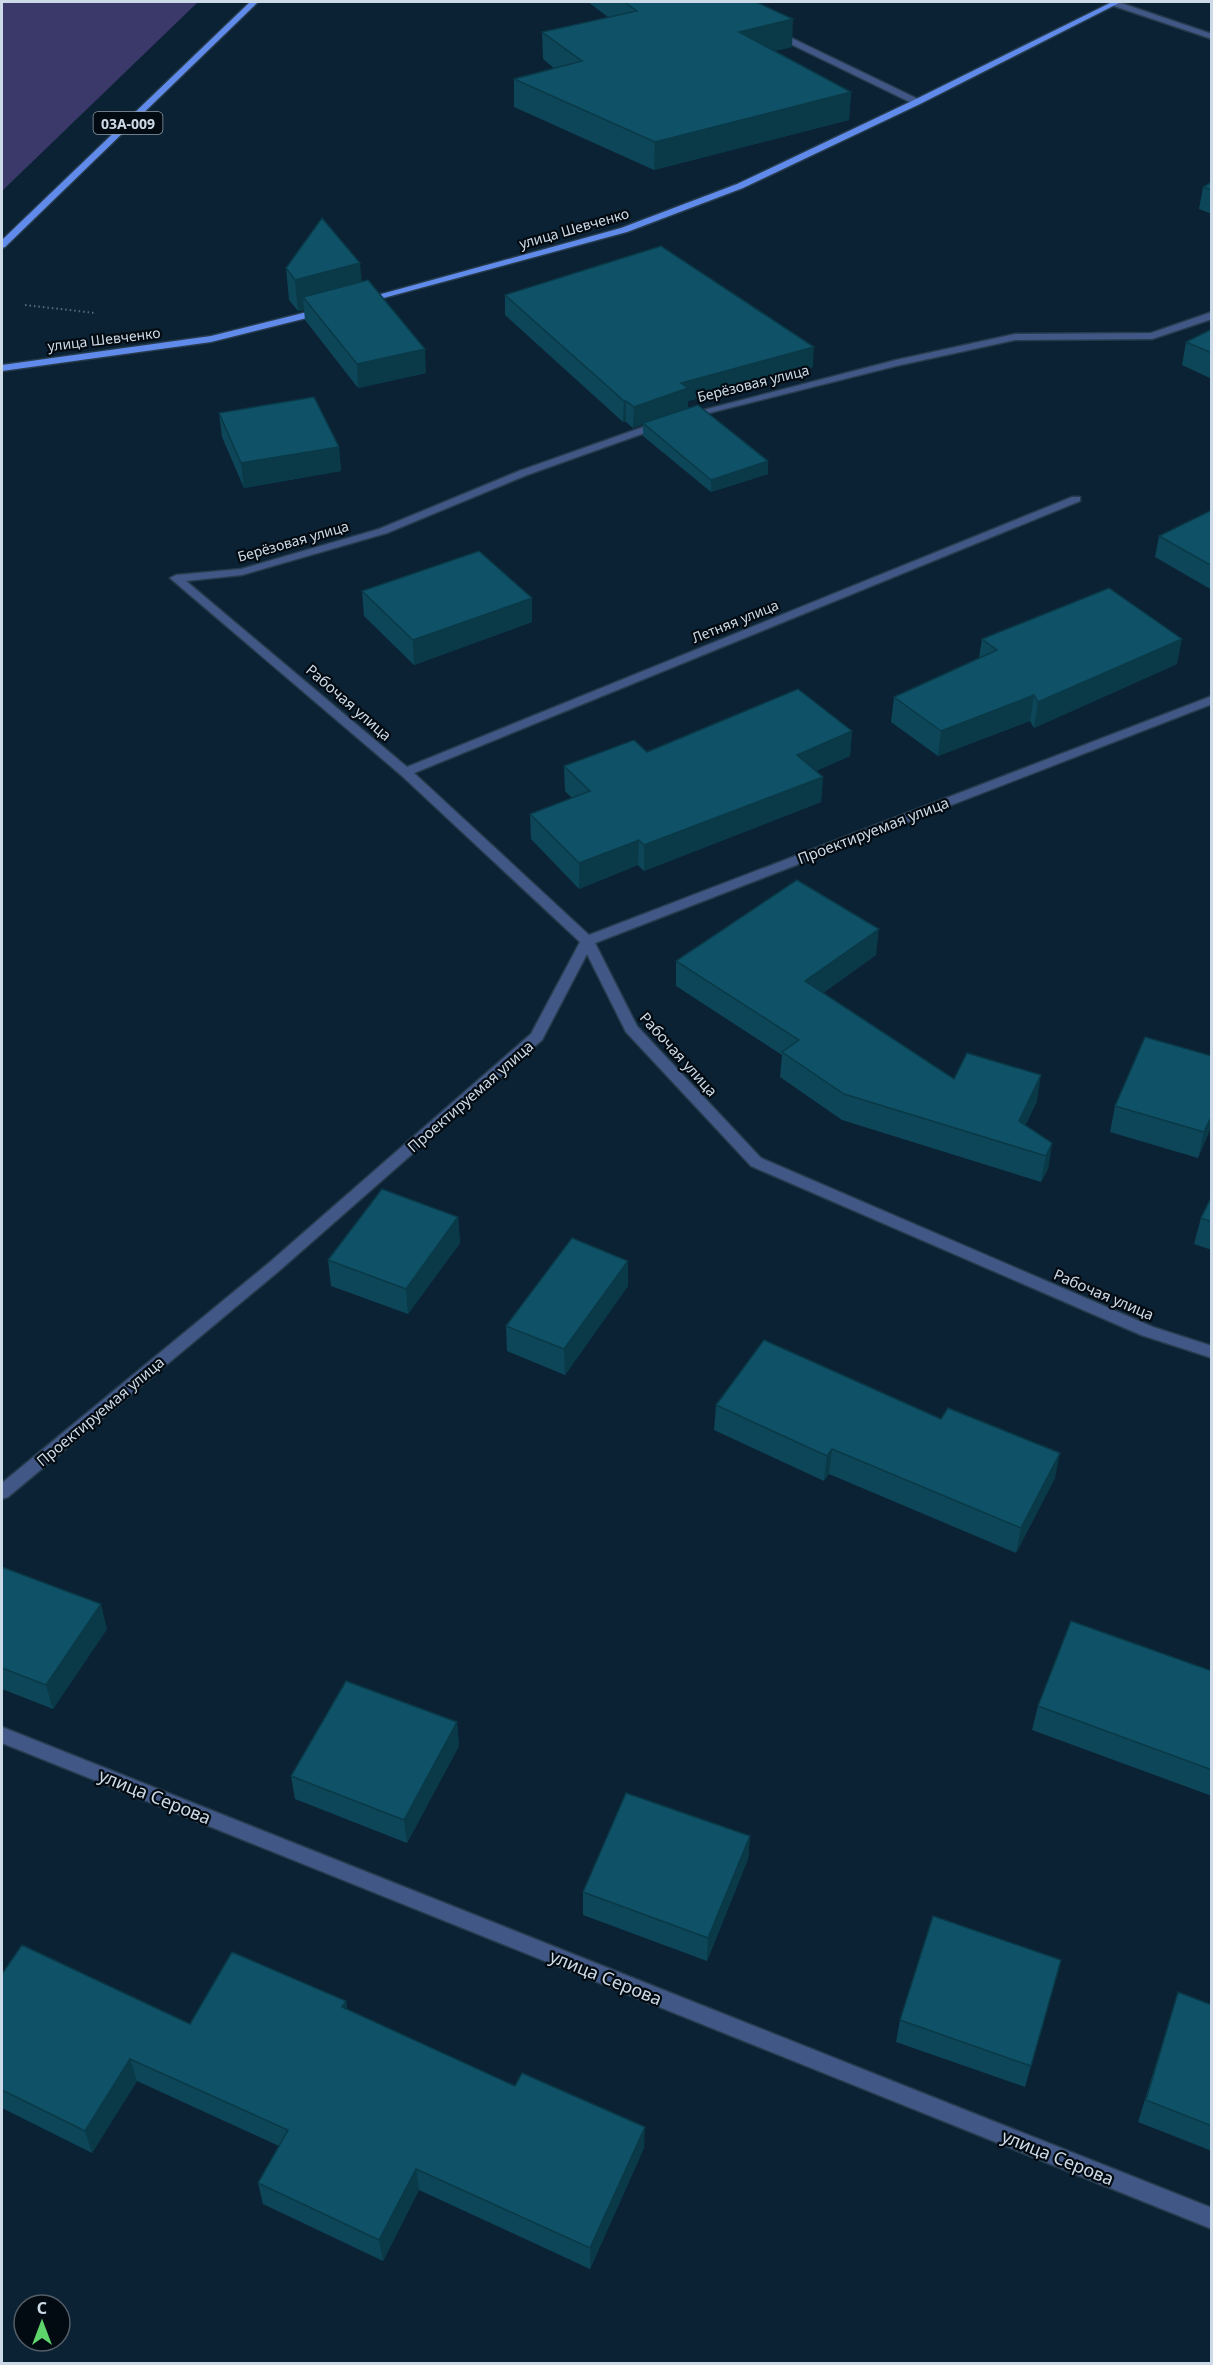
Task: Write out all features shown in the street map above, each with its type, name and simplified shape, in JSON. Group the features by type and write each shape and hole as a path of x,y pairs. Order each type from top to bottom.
{"main road":[{"name":"03А-009","path":"2,245 254,2"},
{"name":"улица Шевченко","path":"355,303 624,230 740,186 917,102 1115,2"},
{"name":"улица Шевченко","path":"2,368 211,339 332,308"}],"street":[{"path":"1115,2 1212,37"},
{"path":"763,27 917,102"},
{"name":"Берёзовая улица","path":"176,578 242,572 383,531 523,473 686,416 896,363 1015,337 1152,336 1212,315"},
{"name":"Летняя улица","path":"405,772 1076,499"},
{"name":"Рабочая улица","path":"176,578 405,772 587,941 631,1029 756,1162 1146,1331 1212,1352"},
{"name":"Проектируемая улица","path":"2,1492 275,1266 537,1037 587,941 1212,700"},
{"name":"улица Серова","path":"2,1735 1212,2219"}],"shaded area":[{"path":"2,2 198,2 2,191"}],"building":[{"path":"624,2 756,2 793,19 739,32 851,92 655,142 514,79 582,61 542,32 637,11"},
{"path":"1212,182 1212,190 1203,187"},
{"path":"322,218 360,263 295,280 286,268"},
{"path":"661,246 814,347 681,383 688,388 634,407 624,401 505,295"},
{"path":"368,280 425,349 357,364 303,297"},
{"path":"1212,329 1212,353 1186,342"},
{"path":"314,397 339,447 241,463 219,413"},
{"path":"698,405 768,461 711,480 643,423"},
{"path":"1212,510 1212,566 1159,536"},
{"path":"479,551 532,598 413,640 362,591"},
{"path":"1109,588 1182,639 1038,702 1034,695 941,731 894,697 997,650 982,639"},
{"path":"798,689 852,731 797,755 823,777 644,845 639,840 579,863 530,814 590,791 564,766 634,740 647,752"},
{"path":"797,880 879,929 805,981 954,1079 967,1053 1041,1075 1019,1121 1052,1143 1046,1156 844,1094 782,1052 799,1040 676,961"},
{"path":"1145,1037 1212,1056 1212,1115 1204,1132 1115,1106"},
{"path":"382,1189 458,1217 406,1289 328,1260"},
{"path":"1212,1196 1212,1222 1201,1218"},
{"path":"572,1238 628,1261 564,1349 506,1326"},
{"path":"764,1340 941,1419 948,1408 1060,1453 1021,1528 832,1449 827,1456 716,1405"},
{"path":"2,1567 101,1604 46,1685 2,1668"},
{"path":"1071,1621 1212,1671 1212,1770 1038,1706"},
{"path":"346,1681 457,1722 404,1820 291,1776"},
{"path":"626,1793 750,1836 708,1938 583,1892"},
{"path":"933,1916 1061,1960 1031,2066 900,2020"},
{"path":"22,1945 190,2024 232,1952 346,2001 342,2007 515,2086 522,2073 645,2127 590,2248 416,2169 379,2240 258,2183 288,2130 130,2059 85,2131 2,2090 2,1974"},
{"path":"1178,1992 1212,2005 1212,2126 1146,2100"}]}
